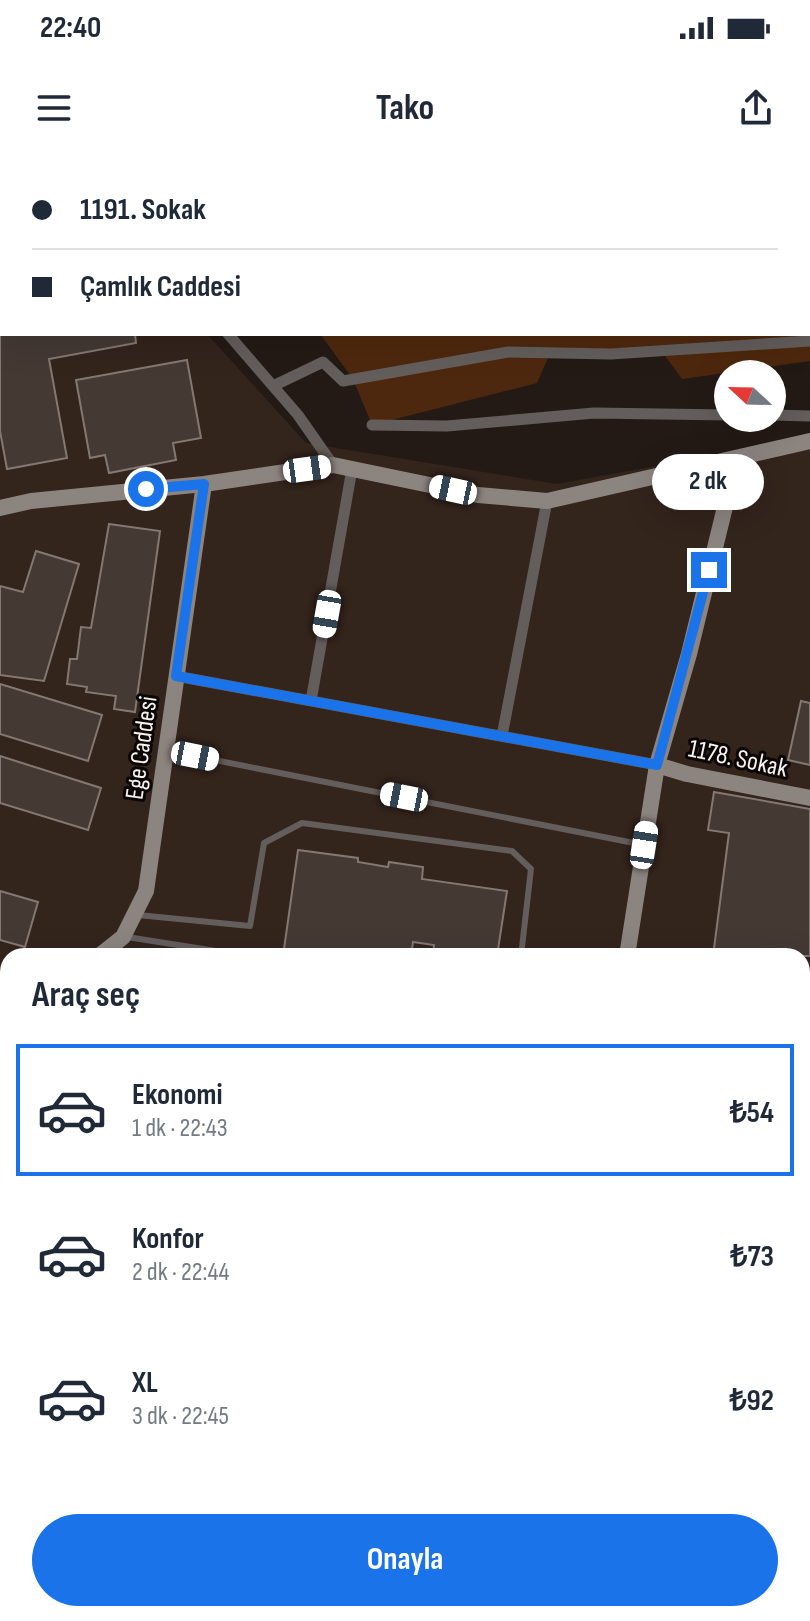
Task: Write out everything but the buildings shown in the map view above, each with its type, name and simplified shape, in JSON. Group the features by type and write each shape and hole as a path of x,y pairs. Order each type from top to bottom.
{"street":[{"path":"230,336 298,415 333,465"},
{"path":"273,386 323,362 343,381 508,352 611,354 810,341"},
{"path":"372,425 447,426 594,413 714,415"},
{"path":"786,415 810,416"},
{"path":"0,508 31,501 204,484 333,465 478,495 547,501 810,441"},
{"path":"628,948 657,765 689,654 737,458"},
{"path":"311,701 352,469"},
{"name":"Ege Caddesi","path":"109,948 123,937 146,891 204,484"},
{"path":"502,736 547,501"},
{"path":"176,676 657,765"},
{"name":"1178. Sokak","path":"657,765 687,774 810,798"}],"lane":[{"path":"166,750 644,845"},
{"path":"133,914 250,926 264,843 302,823 512,851 531,869 522,948"},
{"path":"123,937 195,948"}],"shaded area":[{"path":"0,336 209,336 306,443 557,484 810,438 810,948 0,948"},
{"path":"321,336 810,336 810,361 786,364 786,360 714,360 714,374 682,379 662,352 550,353 537,383 372,425 353,379"}],"route":[{"path":"146,489 204,484 176,676 657,765 709,570"}]}
